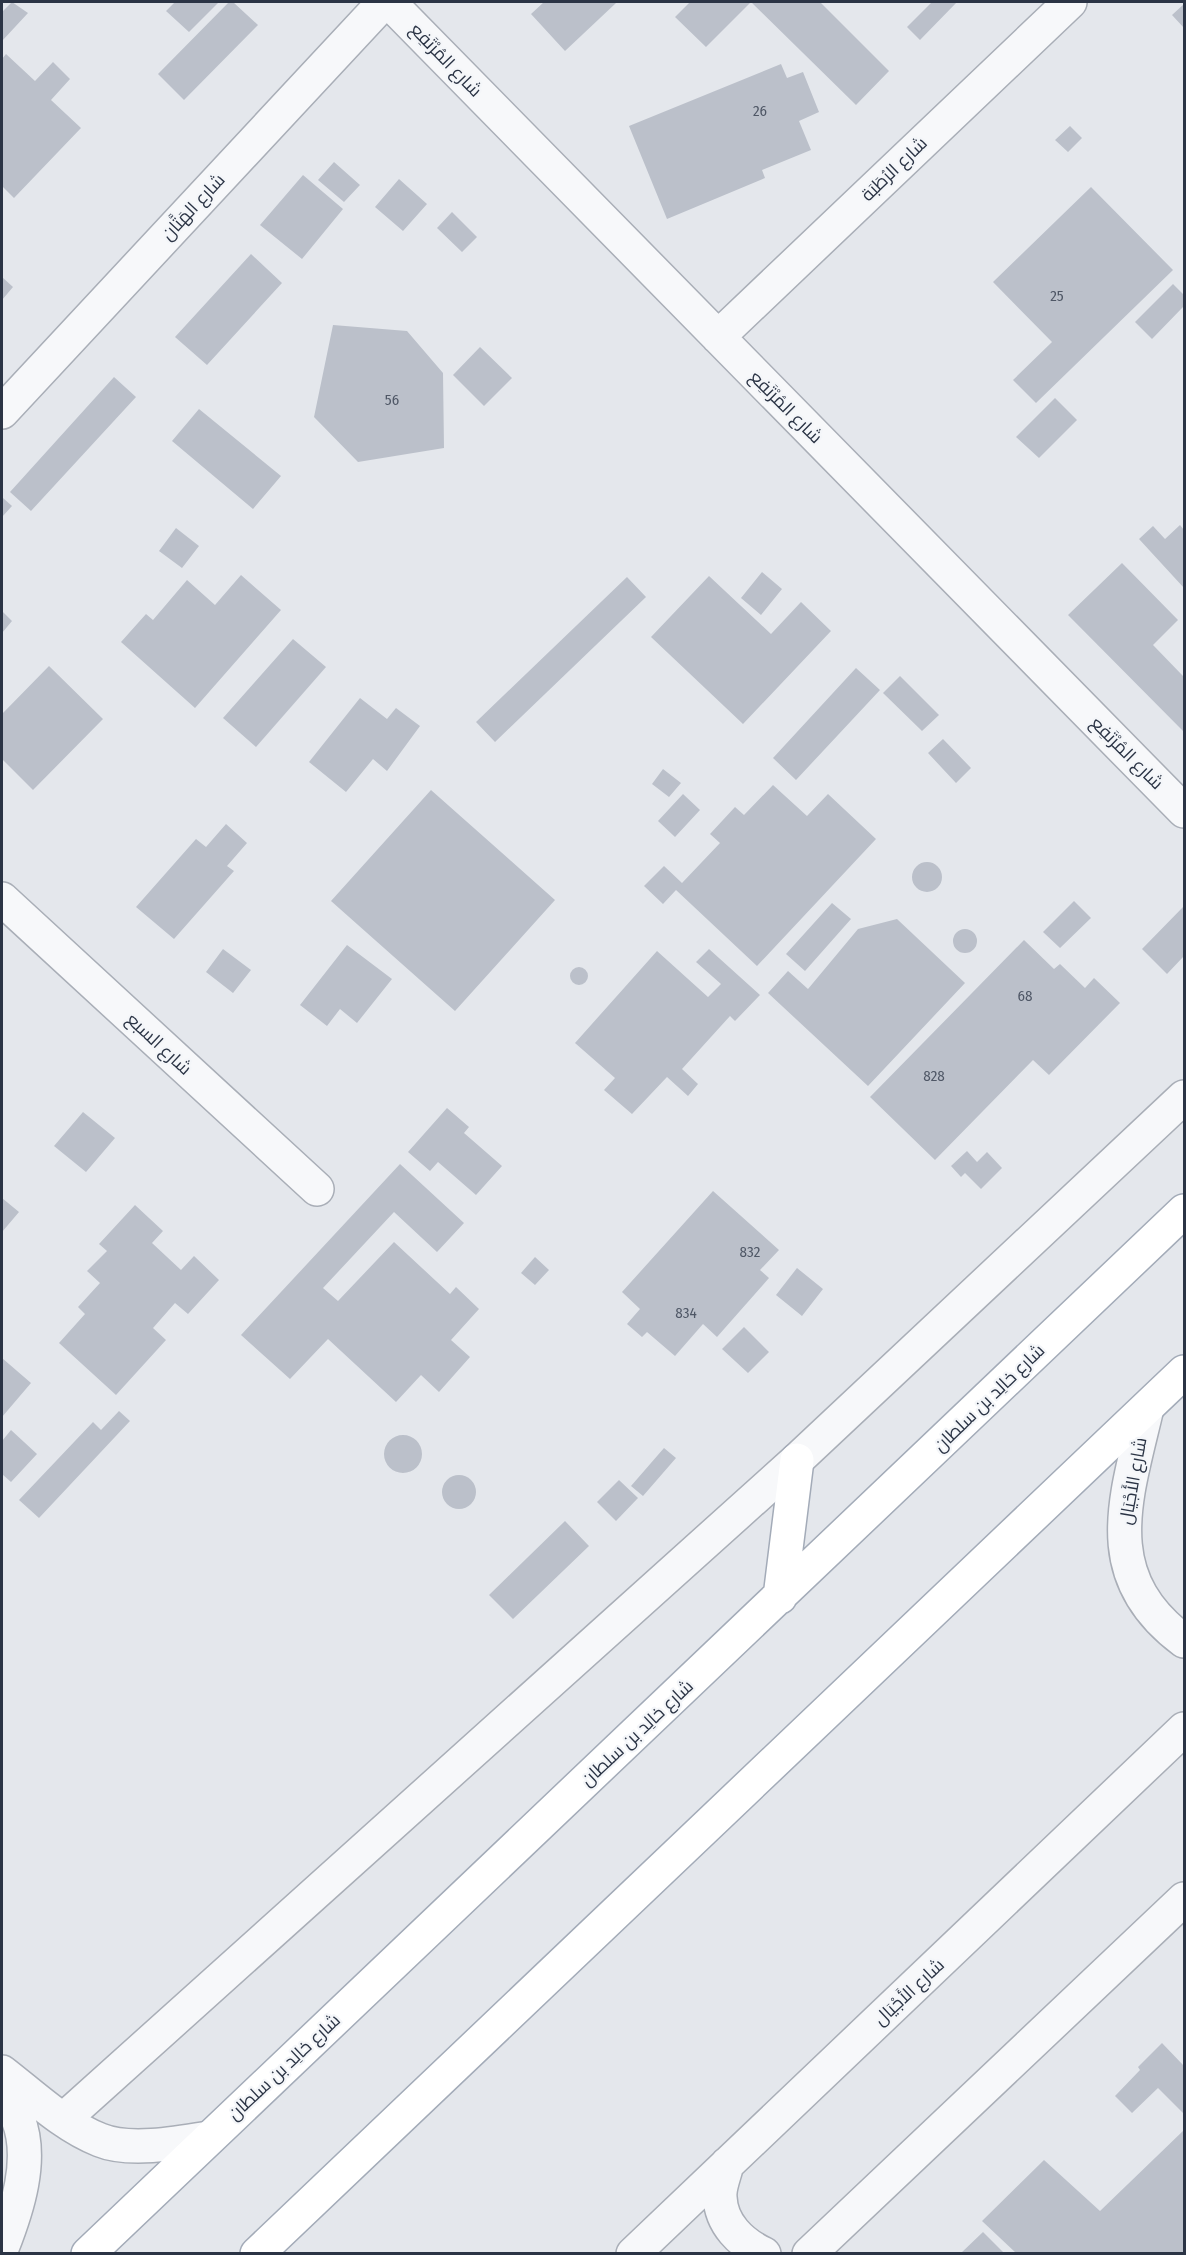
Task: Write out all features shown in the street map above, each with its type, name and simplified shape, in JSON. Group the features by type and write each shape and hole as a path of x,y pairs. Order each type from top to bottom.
{"main road":[{"name":"شارع خالِد بن سلطان","path":"88,2253 1185,1211"},
{"path":"257,2253 1185,1372"},
{"path":"780,1597 797,1460"}],"street":[{"name":"شارع الهَتَّان","path":"2,412 384,2"},
{"name":"شارع المُرْتَفِع","path":"389,2 1185,811"},
{"name":"شارع الرُطَبَة","path":"718,337 1070,2"},
{"name":"شارع السبع","path":"2,899 317,1189"},
{"path":"64,2119 797,1460 1185,1097"},
{"name":"شارع الأَجْيَال","path":"1147,1408 1123,1522 1125,1552 1134,1580 1148,1607 1168,1629 1185,1641"},
{"name":"شارع الأَجْيَال","path":"633,2253 1185,1729"},
{"path":"817,2251 1185,1899"},
{"path":"2,2072 64,2119 101,2141 140,2146 209,2138"},
{"path":"2,2090 19,2120 25,2168 13,2220 2,2248"},
{"path":"727,2164 720,2196 727,2224 746,2245 764,2253"}],"building":[{"path":"12,2 28,13 2,41 2,12"},
{"path":"175,2 219,2 189,32 166,11"},
{"path":"229,2 233,2 258,25 184,100 158,74"},
{"path":"544,2 616,3 565,51 531,14"},
{"path":"690,2 751,2 706,47 675,17"},
{"path":"751,2 820,2 889,71 856,105"},
{"path":"932,2 957,2 920,40 907,27"},
{"path":"1184,4 1184,28 1172,15"},
{"path":"6,54 35,81 53,62 70,79 51,100 81,128 14,198 2,186 2,59"},
{"path":"781,64 787,78 803,72 819,112 799,121 811,150 762,170 765,178 667,219 629,126"},
{"path":"1070,126 1082,138 1068,152 1055,140"},
{"path":"334,162 360,185 344,202 318,180"},
{"path":"303,175 343,209 302,259 260,225"},
{"path":"399,179 427,204 403,231 375,207"},
{"path":"1091,187 1173,270 1036,403 1013,380 1052,342 993,282"},
{"path":"452,212 477,237 462,252 437,228"},
{"path":"251,254 282,283 207,365 175,337"},
{"path":"2,277 13,287 2,300"},
{"path":"1173,284 1184,295 1184,306 1152,339 1135,322"},
{"path":"333,325 407,331 443,373 444,448 358,462 314,417"},
{"path":"480,347 512,378 484,406 453,375"},
{"path":"114,377 136,397 31,511 10,492"},
{"path":"1055,398 1077,420 1039,458 1016,437"},
{"path":"199,409 281,476 253,509 172,441"},
{"path":"3,498 12,506 2,517 2,500"},
{"path":"1180,525 1184,530 1184,588 1139,539 1153,526 1165,539"},
{"path":"176,528 199,546 182,568 159,551"},
{"path":"1122,563 1178,620 1153,645 1184,677 1184,732 1068,615"},
{"path":"762,572 782,589 761,615 741,598"},
{"path":"241,575 281,610 195,708 121,642 146,614 153,620 187,580 215,605"},
{"path":"709,576 771,634 801,602 831,631 743,724 651,637"},
{"path":"627,577 646,597 495,742 476,722"},
{"path":"2,611 12,621 2,633"},
{"path":"293,639 326,667 256,747 223,718"},
{"path":"49,666 103,719 33,790 2,759 2,714"},
{"path":"856,668 880,690 796,780 773,758"},
{"path":"900,676 939,715 922,731 883,693"},
{"path":"360,698 387,719 396,708 420,726 387,771 373,759 346,792 309,762"},
{"path":"943,739 971,768 956,783 928,753"},
{"path":"663,769 681,783 669,797 652,784"},
{"path":"773,785 807,816 828,794 876,839 757,966 676,890 663,904 644,886 664,866 682,883 720,843 710,834 735,807 744,815"},
{"path":"431,790 555,900 455,1011 331,901"},
{"path":"683,794 700,810 675,837 658,821"},
{"path":"226,824 247,843 227,866 234,871 174,939 136,907 196,839 206,847"},
{"path":"927,862 938,866 942,877 938,888 927,892 916,888 912,877 916,866"},
{"path":"1074,901 1091,918 1060,948 1043,932"},
{"path":"832,903 851,919 805,971 786,954"},
{"path":"1184,906 1184,956 1167,974 1142,949"},
{"path":"897,919 965,983 868,1086 768,993 788,971 808,989 858,929"},
{"path":"965,929 974,932 977,941 974,950 965,953 956,950 953,941 956,932"},
{"path":"1024,940 1054,969 1060,964 1085,988 1094,978 1120,1003 1049,1075 1033,1060 935,1160 870,1097"},
{"path":"347,945 392,979 357,1023 340,1009 327,1026 300,1005"},
{"path":"223,949 251,970 233,993 206,972"},
{"path":"709,949 760,995 735,1021 730,1016 682,1069 698,1084 688,1096 667,1077 632,1114 604,1090 615,1078 575,1043 657,951 708,997 721,984 696,962"},
{"path":"579,967 585,970 588,976 585,982 579,985 573,982 570,976 573,970"},
{"path":"447,1108 469,1127 464,1133 502,1166 476,1195 438,1162 430,1171 408,1152"},
{"path":"83,1112 115,1138 86,1172 54,1146"},
{"path":"967,1151 977,1162 987,1152 1002,1168 981,1189 965,1173 961,1177 951,1166"},
{"path":"400,1164 464,1223 437,1252 394,1212 323,1288 338,1301 394,1242 450,1294 456,1287 479,1309 451,1340 470,1357 439,1392 421,1375 396,1402 328,1339 290,1379 241,1335"},
{"path":"713,1191 779,1250 760,1270 769,1278 717,1337 703,1324 675,1356 647,1332 642,1337 627,1324 640,1309 622,1292"},
{"path":"2,1198 19,1212 2,1232"},
{"path":"135,1205 163,1231 152,1243 181,1270 194,1256 219,1280 188,1314 175,1303 153,1328 166,1340 116,1395 59,1343 85,1314 78,1307 100,1283 87,1271 107,1251 99,1244"},
{"path":"535,1257 549,1270 535,1285 521,1273"},
{"path":"797,1268 823,1289 802,1316 776,1295"},
{"path":"744,1327 769,1352 748,1373 722,1349"},
{"path":"2,1358 31,1383 2,1417"},
{"path":"119,1411 130,1421 39,1518 19,1500 93,1422 101,1430"},
{"path":"11,1430 37,1454 11,1482 2,1474 2,1441"},
{"path":"403,1435 417,1440 422,1454 417,1468 403,1473 389,1468 384,1454 389,1440"},
{"path":"664,1448 676,1458 643,1496 631,1486"},
{"path":"459,1475 471,1480 476,1492 471,1504 459,1509 447,1504 442,1492 447,1480"},
{"path":"619,1480 638,1498 616,1521 597,1502"},
{"path":"565,1521 589,1546 513,1619 489,1595"},
{"path":"1162,2043 1184,2066 1184,2114 1158,2088 1132,2113 1115,2096 1140,2070 1138,2067"},
{"path":"1184,2130 1184,2253 1016,2253 982,2221 1044,2160 1100,2211"},
{"path":"983,2232 1004,2253 961,2253"}]}
